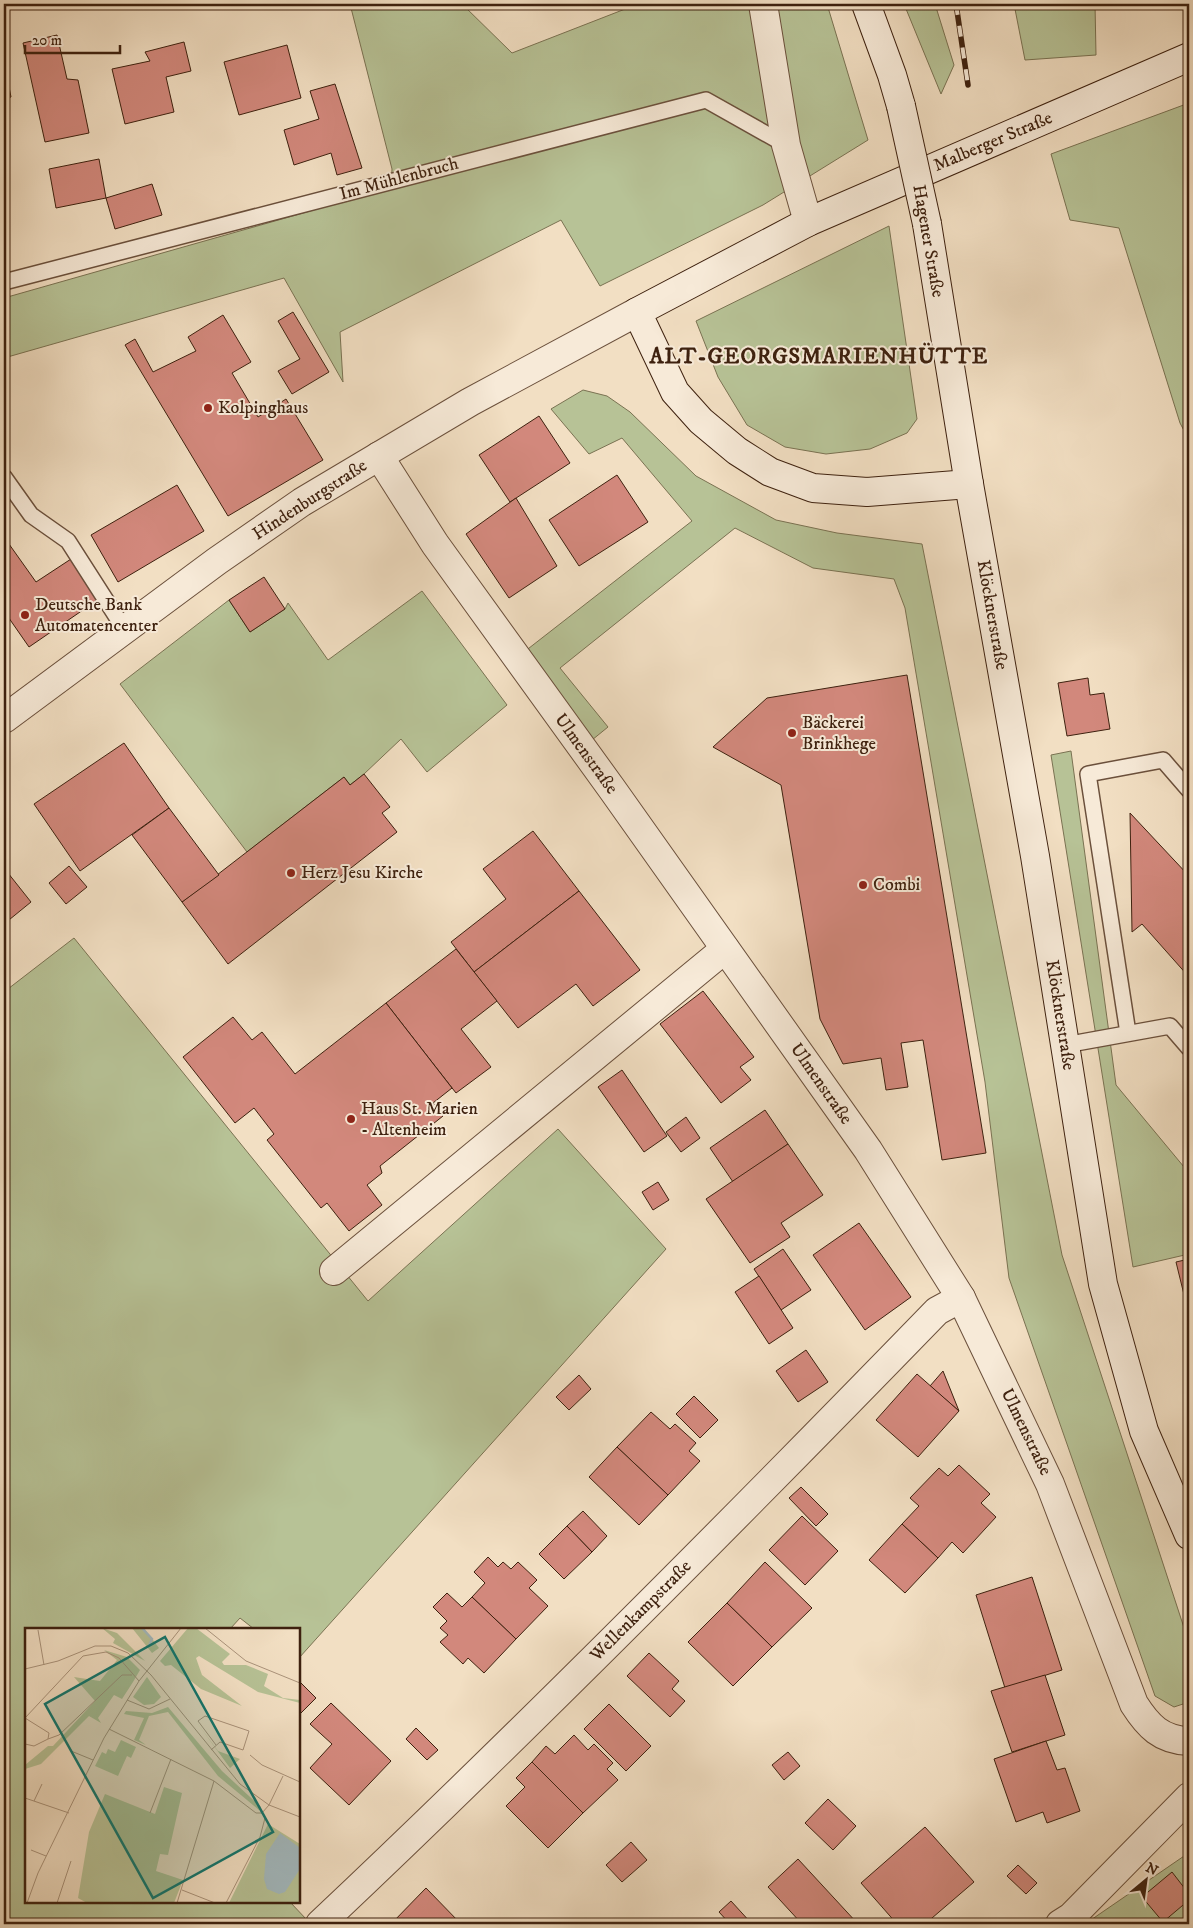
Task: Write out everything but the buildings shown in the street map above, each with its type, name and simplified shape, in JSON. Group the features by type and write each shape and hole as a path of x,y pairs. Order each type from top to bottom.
{"street":[{"path":"763,4 786,145 808,222"},
{"name":"Hagener Straße","path":"866,4 892,74 901,106 927,224 969,484"},
{"name":"Malberger Straße","path":"637,312 808,222 1189,57"},
{"path":"637,312 675,392 701,421 737,451 770,472 813,488 867,492 969,484"},
{"name":"Hindenburgstraße","path":"4,719 217,561 302,502 470,402 637,312"},
{"name":"Ulmenstraße","path":"379,456 435,544 612,789 868,1150 961,1298 1050,1484 1134,1704 1144,1720 1159,1733 1175,1740 1189,1741"},
{"name":"Klöcknerstraße","path":"969,484 1035,856 1103,1284 1144,1431 1189,1535"},
{"path":"334,1271 725,950"},
{"name":"Wellenkampstraße","path":"320,1924 443,1808 811,1440 937,1311 961,1298"},
{"path":"1060,1924 1071,1917 1189,1797"}],"lane":[{"name":"Im Mühlenbruch","path":"4,282 706,100 786,145"},
{"path":"4,477 31,515 68,541 125,630"},
{"path":"1128,1033 1088,774 1163,760 1189,790"},
{"path":"1065,1045 1170,1026 1189,1048"}],"green space":[{"path":"350,4 462,4 512,53 638,4 827,4 868,140 763,205 600,286 561,220 340,332 343,382 284,278 4,358 4,298 391,188 392,169"},
{"path":"904,4 935,4 954,65 941,94"},
{"path":"1014,4 1095,4 1096,55 1025,60"},
{"path":"1189,103 1189,440 1180,423 1119,228 1070,220 1051,154"},
{"path":"889,226 917,419 907,433 870,449 826,454 785,447 747,425 718,377 696,321"},
{"path":"583,390 607,396 630,412 696,476 776,520 837,533 922,544 1062,1255 1189,1643 1189,1702 1174,1707 1155,1696 1009,1278 985,1082 905,608 894,579 813,568 735,528 560,668 608,727 592,740 524,652 692,521 622,438 589,454 551,409"},
{"path":"422,591 507,705 427,772 401,739 350,785 344,777 247,852 120,684 229,600 250,632 285,609 288,603 328,660"},
{"path":"1071,751 1116,1085 1189,1173 1189,1254 1133,1267 1051,755"},
{"path":"74,938 368,1301 558,1129 666,1249 300,1657 300,1628 253,1628 240,1618 231,1628 25,1628 25,1903 291,1903 307,1920 302,1924 4,1924 4,992"},
{"path":"1187,1854 1189,1856 1189,1924 1085,1924"}],"railway":[{"path":"956,4 968,85"}],"place":[{"name":"Kolpinghaus","path":"208,408"},
{"name":"Deutsche Bank Automatencenter","path":"25,615"},
{"name":"Bäckerei Brinkhege","path":"792,733"},
{"name":"Herz Jesu Kirche","path":"291,873"},
{"name":"Combi","path":"863,885"},
{"name":"Haus St. Marien - Altenheim","path":"351,1119"}],"district":[{"name":"ALT-GEORGSMARIENHÜTTE","path":"819,356"}]}
